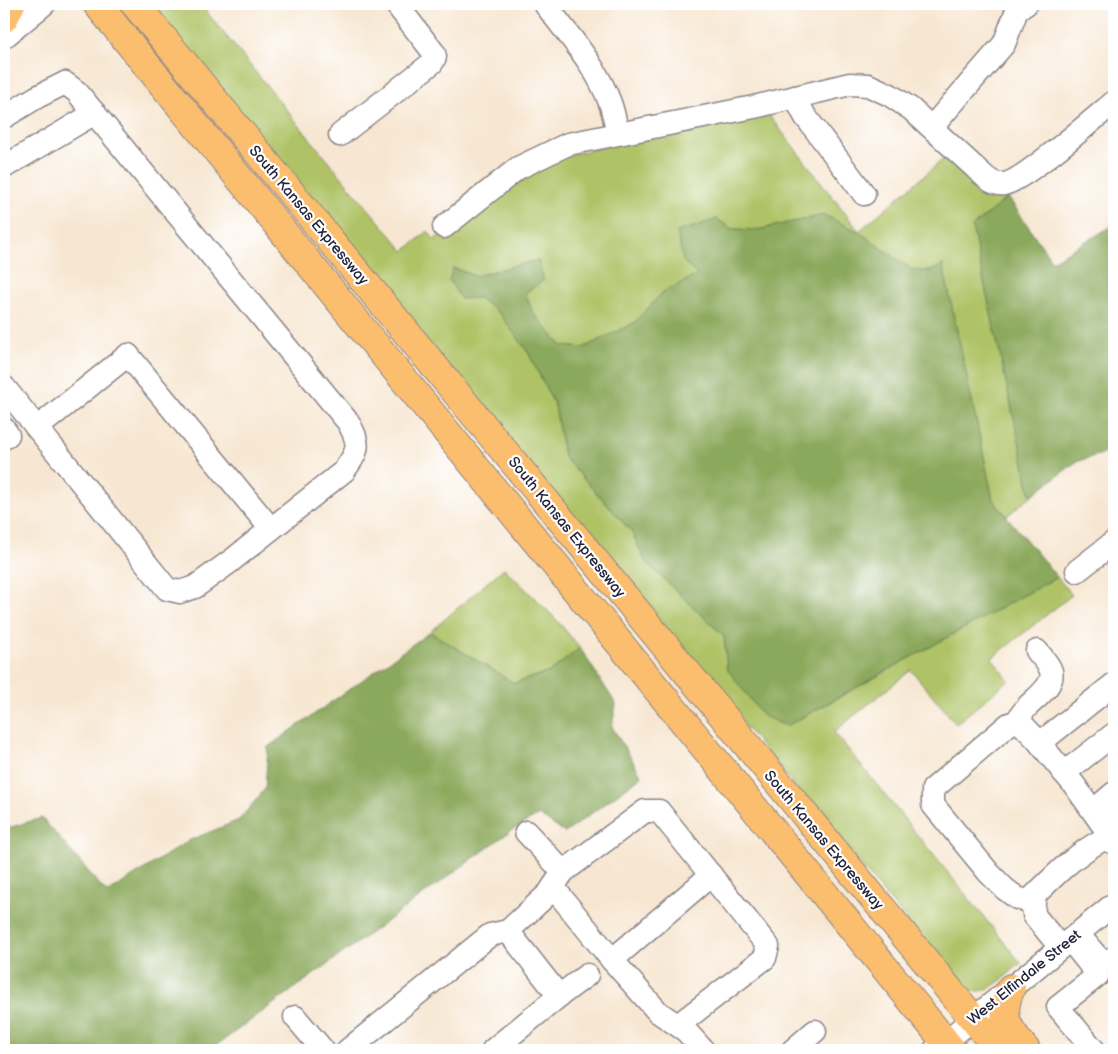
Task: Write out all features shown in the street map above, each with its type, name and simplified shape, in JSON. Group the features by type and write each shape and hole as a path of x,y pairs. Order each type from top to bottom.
{"main road":[{"path":"4,18 10,4"},
{"name":"South Kansas Expressway","path":"97,4 573,585 944,1047"},
{"name":"South Kansas Expressway","path":"135,4 999,1050"},
{"path":"1011,988 1006,1000 1005,1018 1012,1032 1026,1050"}],"street":[{"path":"4,37 44,4"},
{"path":"340,135 432,63 435,57 434,52 396,4"},
{"path":"545,4 589,62 600,81 610,104 618,133"},
{"path":"932,127 1004,44 1017,10 1026,4"},
{"path":"4,117 65,83 77,92 348,422 357,439 355,456 344,471 231,561 195,587 180,592 167,589 4,387"},
{"path":"444,227 518,168 568,144 754,108 850,84 868,85 890,94 932,127 983,175 993,182 1004,184 1027,172 1114,102"},
{"path":"795,97 805,116 864,194"},
{"path":"4,167 95,114"},
{"path":"36,428 128,355 271,529"},
{"path":"4,430 8,434 4,438"},
{"path":"1077,571 1114,542"},
{"path":"1034,903 1017,898 1004,889 989,873 933,805 933,789 1009,724 1016,722 1027,707 1045,689 1051,672 1037,651"},
{"path":"1037,740 1114,684"},
{"path":"1016,722 1021,724 1037,740 1064,773 1114,842"},
{"path":"1064,773 1114,734"},
{"path":"1093,811 1114,792"},
{"path":"348,1050 490,935 508,931 549,893 558,879 645,810 659,811 768,946 766,958 678,1025"},
{"path":"526,832 612,960 658,1012 686,1031 703,1050"},
{"path":"1114,842 1104,839 1088,847 1033,897 1034,915 1100,960 1114,959"},
{"path":"612,960 711,874"},
{"name":"West Elfindale Street","path":"944,1047 973,1019 1114,904"},
{"path":"508,931 559,996"},
{"path":"1069,940 1106,970 1058,1007 1094,1050"},
{"path":"493,1050 587,975"},
{"path":"295,1017 323,1050"},
{"path":"792,1050 815,1031"}],"green space":[{"path":"145,4 200,4 404,251 428,231 434,240 518,175 539,162 765,110 859,231 947,156 992,196 1008,197 972,227 1031,496 1007,516 993,500 943,266 930,271 912,270 859,232 824,215 757,230 732,229 717,219 698,275 663,292 634,323 583,348 562,346 533,313 525,293 538,260 475,276 453,268 479,298 500,314 528,352 555,406 564,457 632,532 645,561 724,636 727,669 787,726 1057,577 1072,595 992,658 1009,680 956,724 911,670 834,732 1021,963 997,983 983,990 969,990 959,984"},
{"path":"1008,197 1052,261 1114,225 1114,450 1076,462 1031,496 972,227"},
{"path":"824,215 859,232 912,270 930,271 943,265 993,500 1057,577 786,726 763,716 727,669 724,636 645,561 632,532 564,457 555,406 528,352 500,314 479,298 461,299 449,280 453,268 475,276 538,260 544,280 525,293 533,313 562,346 583,348 634,323 663,292 697,275 683,261 677,232 717,219 732,229 757,230"},
{"path":"504,568 555,618 580,648 550,672 514,683 430,632"},
{"path":"430,632 514,683 550,672 580,648 616,704 612,727 642,776 565,833 539,815 512,830 210,1050 4,1050 4,829 42,818 107,893 188,841 239,820 265,789 268,747"}]}
